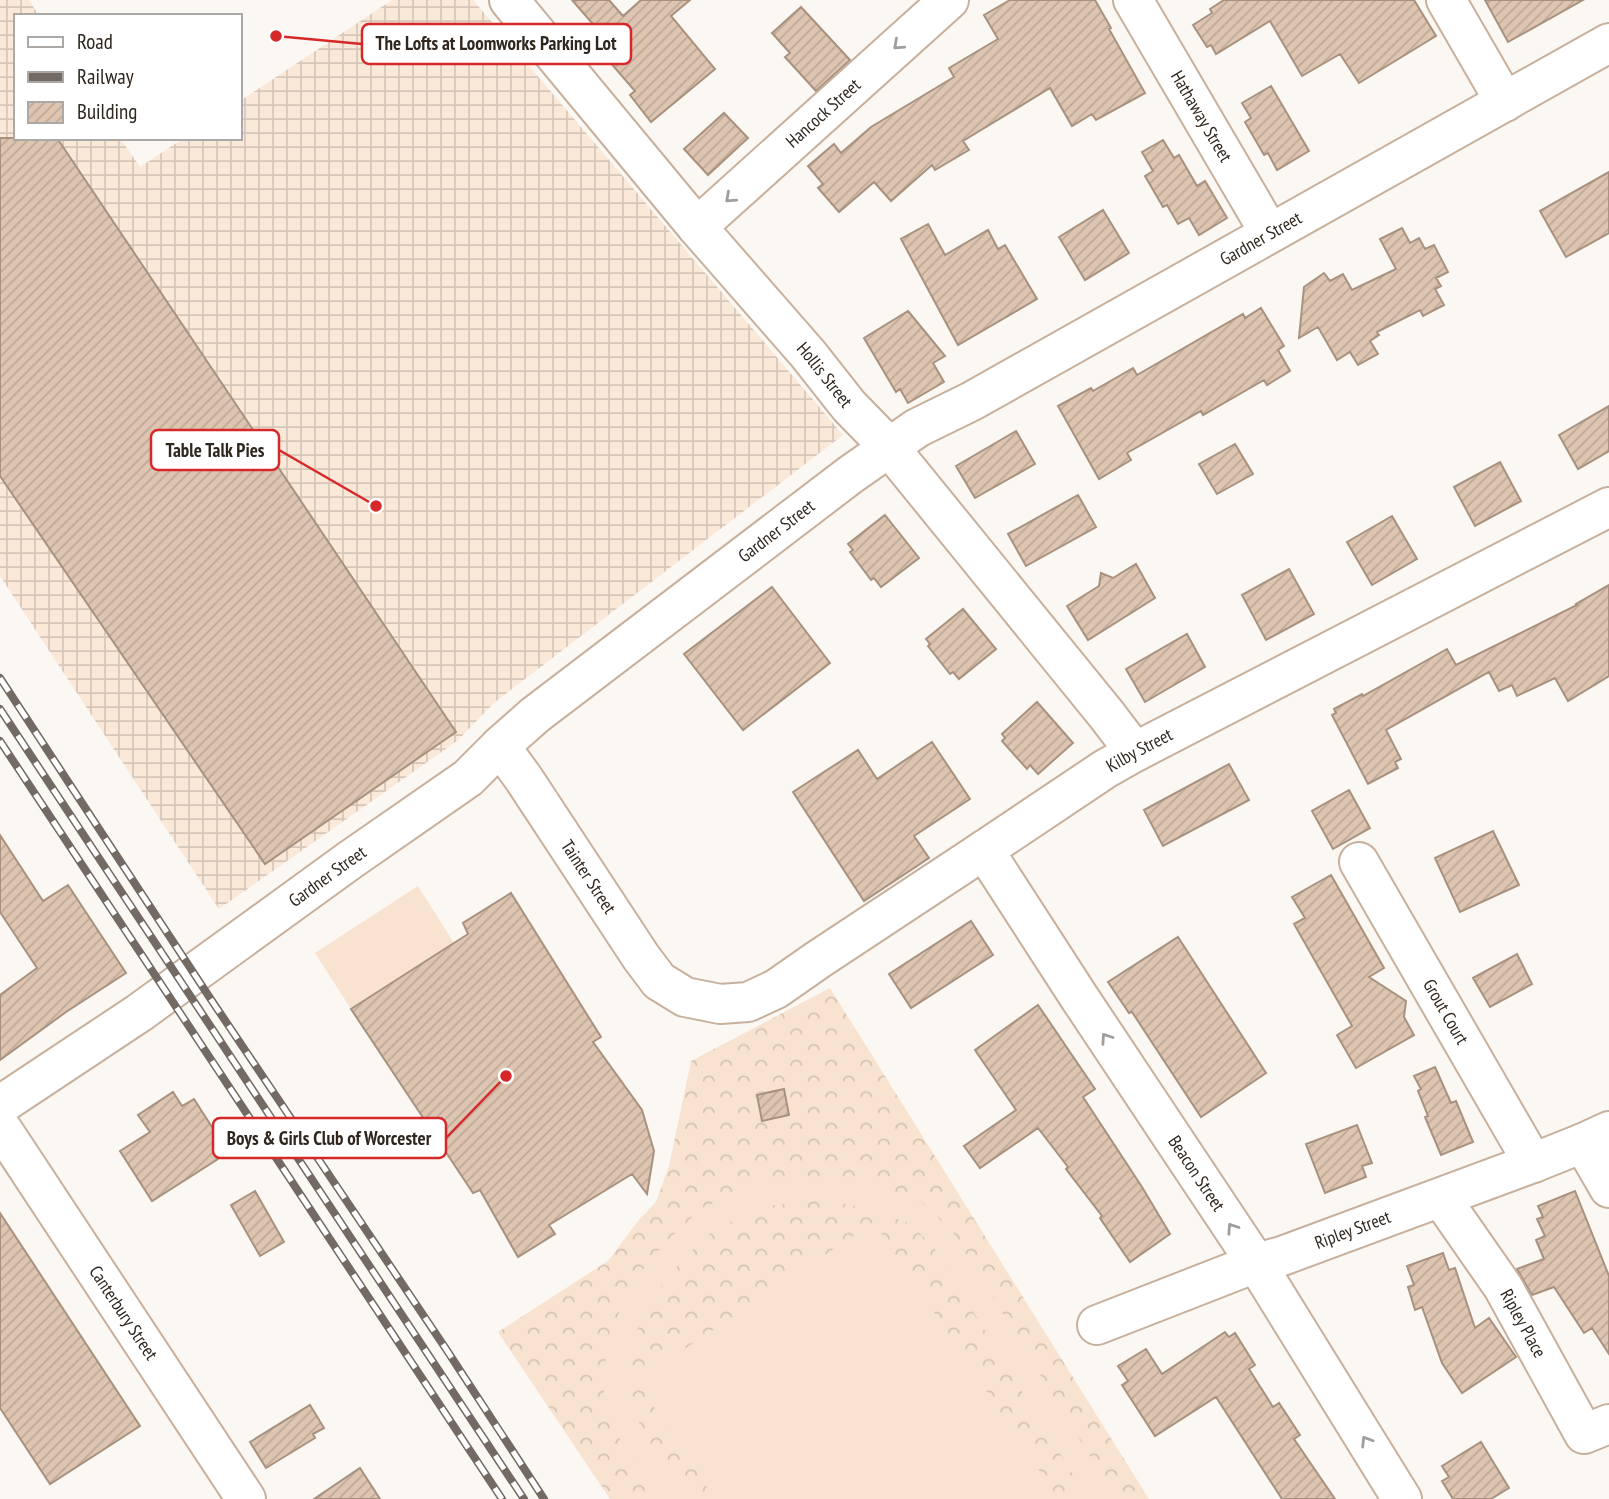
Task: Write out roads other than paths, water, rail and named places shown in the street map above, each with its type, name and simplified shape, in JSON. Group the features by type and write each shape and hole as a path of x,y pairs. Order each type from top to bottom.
{"street":[{"name":"Hollis Street","path":"509,0 849,406 889,447 1135,752"},
{"name":"Hancock Street","path":"697,227 949,0"},
{"name":"Hathaway Street","path":"1133,0 1269,232"},
{"path":"1446,0 1505,102"},
{"name":"Gardner Street","path":"0,1104 139,1013 468,778 535,716 705,584 917,428 972,401 1609,43"},
{"name":"Kilby Street","path":"685,998 720,1004 748,1002 776,989 1105,769 1609,507"},
{"name":"Tainter Street","path":"500,746 640,957 659,981 685,998"},
{"name":"Beacon Street","path":"984,850 1256,1264 1402,1499"},
{"name":"Grout Court","path":"1359,862 1533,1163"},
{"name":"Canterbury Street","path":"0,1126 246,1499"},
{"path":"1596,1137 1609,1188"},
{"name":"Ripley Street","path":"1097,1325 1256,1264 1441,1198 1596,1137"},
{"name":"Ripley Place","path":"1441,1198 1503,1287 1584,1434 1609,1424"}],"railway":[{"path":"0,678 544,1499"},
{"path":"0,709 524,1499"},
{"path":"0,741 502,1499"}],"place":[{"name":"The Lofts at Loomworks Parking Lot","path":"276,36"},
{"name":"Table Talk Pies","path":"376,506"},
{"name":"Boys & Girls Club of Worcester","path":"506,1076"}]}
